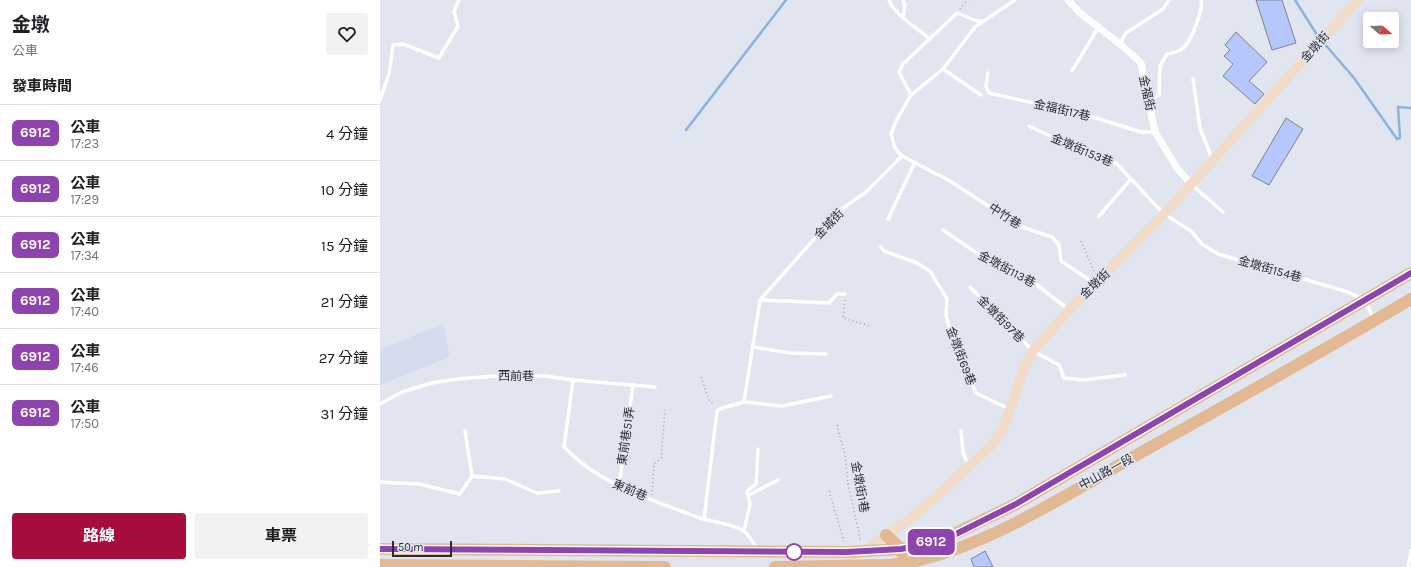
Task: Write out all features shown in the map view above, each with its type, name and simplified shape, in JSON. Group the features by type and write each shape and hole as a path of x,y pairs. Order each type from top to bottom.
{"main road":[{"name":"中山路一段","path":"380,549 847,552 901,549 944,540 1016,504 1411,273"},
{"name":"中山路一段","path":"775,567 903,565 944,554 1018,522 1411,299"},
{"path":"886,535 901,549 903,565"},
{"path":"886,535 889,566"},
{"path":"380,565 665,567"}],"street":[{"name":"金福街","path":"1068,0 1080,13 1120,44 1141,63 1155,132 1177,168 1191,184"},
{"name":"金墩街","path":"841,566 918,514 970,468 993,444 1004,426 1025,366 1033,351 1068,310 1164,214 1358,0"}],"lane":[{"path":"380,100 389,74 394,45 404,44 438,58 458,26 454,11 460,0"},
{"path":"889,0 890,4 903,17 930,39"},
{"path":"903,0 905,5 903,17"},
{"path":"902,156 896,148 891,134 896,121 911,95 943,69 975,27 1015,0"},
{"path":"1120,44 1126,33 1164,9 1169,0"},
{"path":"1149,100 1159,95 1160,66 1167,54 1182,49 1187,42 1199,18 1201,0"},
{"path":"911,95 899,72 903,64 957,13 977,21 982,21"},
{"path":"1072,71 1098,28"},
{"path":"943,69 981,95"},
{"name":"金福街17巷","path":"988,73 986,86 989,93 1083,114 1141,132 1155,132"},
{"path":"1193,79 1200,128 1212,160"},
{"name":"金墩街153巷","path":"1029,126 1081,151 1116,163 1164,214"},
{"name":"中竹巷","path":"902,156 950,181 1019,226 1052,237 1059,245 1061,261 1097,282"},
{"name":"金城街","path":"760,300 839,212 866,192 902,156"},
{"path":"888,219 915,162"},
{"path":"1099,216 1131,179"},
{"path":"1191,184 1223,212"},
{"name":"金墩街154巷","path":"1164,214 1191,231 1202,244 1218,254 1348,292 1365,300"},
{"name":"金墩街113巷","path":"943,230 984,258 1029,279 1068,310"},
{"name":"金墩街69巷","path":"880,247 930,270 947,299 946,315 950,331 976,394 1009,409"},
{"name":"金墩街97巷","path":"970,287 1033,351 1059,365 1064,378 1084,380 1125,376"},
{"path":"744,402 760,300 829,303 837,294 845,294"},
{"path":"1365,300 1374,321"},
{"path":"753,347 790,353 826,354"},
{"name":"西前巷","path":"380,404 402,392 432,383 457,379 495,376 545,376 656,387"},
{"name":"東前巷","path":"574,380 564,447 585,467 619,487 704,519 744,531"},
{"name":"東前巷51弄","path":"619,487 633,385"},
{"path":"704,519 716,411 744,402 782,406 831,396"},
{"path":"380,482 419,484 460,494 472,476 465,431"},
{"path":"961,431 963,452 970,468"},
{"path":"758,449 756,484 747,491 750,504 744,531 760,552"},
{"path":"472,476 506,479 537,493 559,491"},
{"path":"749,495 778,480"},
{"path":"1408,567 1411,551"}],"path":[{"path":"957,13 968,0"},
{"path":"1081,241 1097,282"},
{"path":"845,294 844,318 870,326"},
{"path":"702,377 709,400 719,410"},
{"path":"652,499 654,464 661,458 665,410"},
{"name":"金墩街1巷","path":"837,425 845,455 848,484 864,551"},
{"path":"829,491 847,552"}],"shaded area":[{"path":"443,324 450,357 380,385 380,349"}],"building":[{"path":"1256,0 1282,0 1296,43 1272,50"},
{"path":"1236,32 1267,62 1249,81 1264,94 1255,104 1223,76 1233,64 1224,56 1230,50 1225,45"},
{"path":"1286,118 1303,129 1269,185 1252,176"},
{"path":"985,551 993,567 974,567 971,559"}],"waterway":[{"path":"686,130 786,0"},
{"path":"1295,0 1319,38"},
{"path":"1323,42 1354,78 1397,139 1400,138 1398,107 1411,108"}],"bus line":[{"name":"6912","path":"380,549 847,552 901,549 944,540 1016,504 1411,273"}]}
